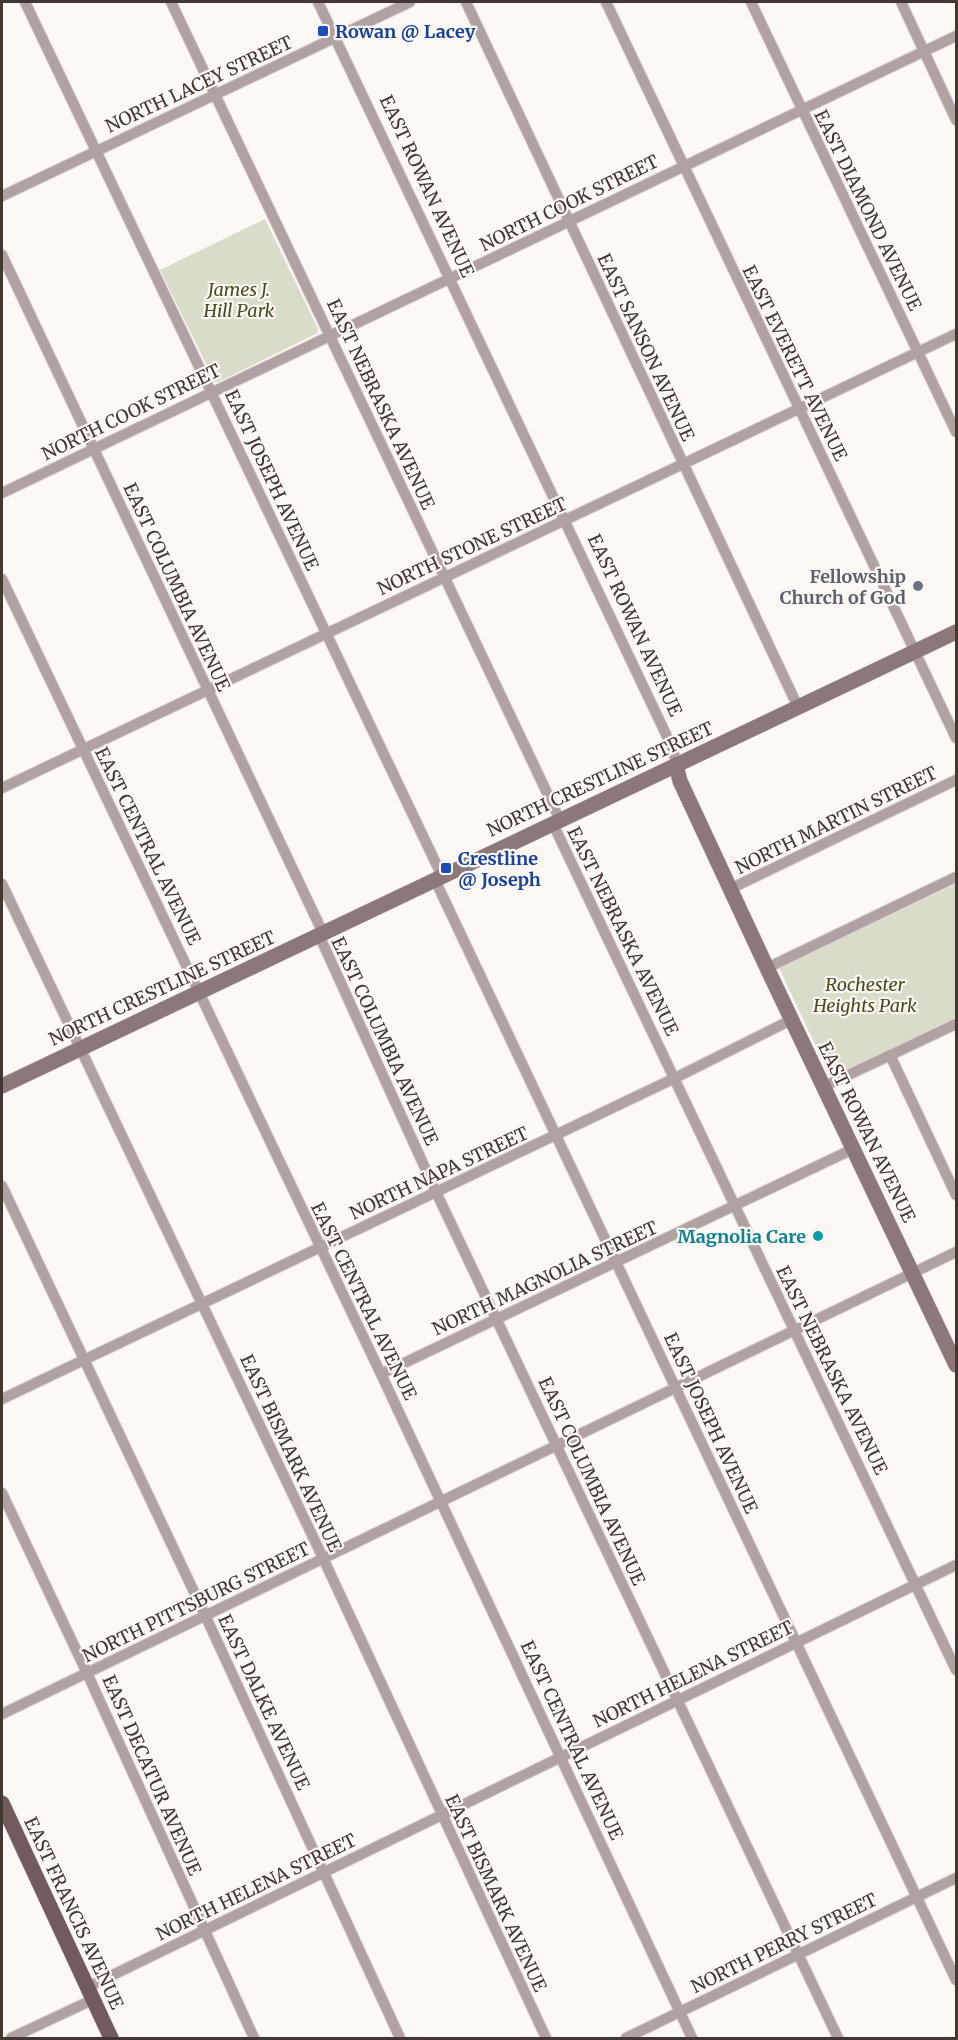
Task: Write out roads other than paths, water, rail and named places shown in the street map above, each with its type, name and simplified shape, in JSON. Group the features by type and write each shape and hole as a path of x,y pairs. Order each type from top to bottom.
{"main road":[{"name":"NORTH CRESTLINE STREET","path":"2,1086 957,632"},
{"name":"EAST ROWAN AVENUE","path":"676,765 680,781 791,1020 957,1365"},
{"name":"EAST FRANCIS AVENUE","path":"2,1803 111,2038"}],"street":[{"name":"EAST JOSEPH AVENUE","path":"25,2 212,391 326,633 556,1135 957,1980"},
{"name":"EAST NEBRASKA AVENUE","path":"171,2 445,577 675,1078 957,1671"},
{"name":"EAST ROWAN AVENUE","path":"318,2 673,749 676,765"},
{"name":"NORTH LACEY STREET","path":"2,196 410,2"},
{"name":"EAST SANSON AVENUE","path":"466,2 798,707"},
{"name":"EAST EVERETT AVENUE","path":"606,2 957,738"},
{"name":"EAST DIAMOND AVENUE","path":"751,2 957,432"},
{"path":"901,2 957,120"},
{"name":"NORTH COOK STREET","path":"2,493 957,36"},
{"name":"EAST COLUMBIA AVENUE","path":"2,255 321,934 436,1192 838,2038"},
{"name":"NORTH STONE STREET","path":"2,788 957,334"},
{"name":"EAST CENTRAL AVENUE","path":"2,579 381,1374 692,2038"},
{"name":"NORTH MARTIN STREET","path":"730,889 957,780"},
{"path":"767,968 957,877"},
{"name":"EAST BISMARK AVENUE","path":"2,884 323,1558 546,2038"},
{"name":"NORTH NAPA STREET","path":"2,1400 675,1078 791,1020"},
{"path":"823,1087 957,1024"},
{"path":"890,1055 957,1195"},
{"name":"NORTH MAGNOLIA STREET","path":"381,1374 853,1149"},
{"name":"EAST DALKE AVENUE","path":"2,1186 205,1615 400,2038"},
{"name":"NORTH PITTSBURG STREET","path":"2,1714 957,1252"},
{"name":"EAST DECATUR AVENUE","path":"2,1493 254,2038"},
{"name":"NORTH HELENA STREET","path":"11,2038 204,1930 957,1564"},
{"name":"NORTH PERRY STREET","path":"626,2038 957,1878"}],"place":[{"name":"Rowan @ Lacey","path":"323,31"},
{"name":"Fellowship Church of God","path":"918,586"},
{"name":"Crestline @ Joseph","path":"446,868"},
{"name":"Magnolia Care","path":"818,1236"}],"park label":[{"name":"James J. Hill Park","path":"239,299"},
{"name":"Rochester Heights Park","path":"865,994"}]}
